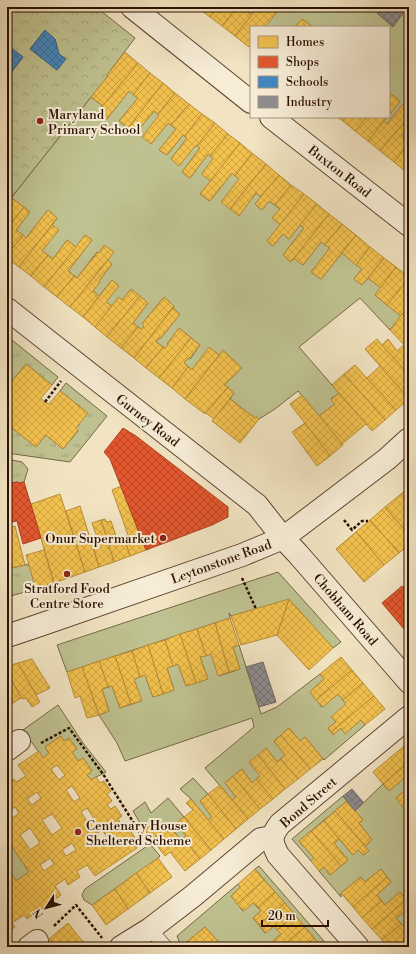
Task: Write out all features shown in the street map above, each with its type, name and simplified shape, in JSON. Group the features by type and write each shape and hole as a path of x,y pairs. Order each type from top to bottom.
{"street":[{"path":"132,7 250,101"},
{"name":"Buxton Road","path":"272,118 409,225"},
{"name":"Gurney Road","path":"7,309 244,495 261,510 282,538"},
{"name":"Leytonstone Road","path":"7,636 242,556 282,538 387,459 409,439"},
{"name":"Chobham Road","path":"282,538 407,676"},
{"name":"Bond Street","path":"113,944 150,929 193,896 261,839 272,837 280,824 409,717"},
{"path":"272,837 273,846 278,855 358,947"}],"lane":[{"path":"150,929 166,947"}],"path":[{"path":"45,402 62,380"},
{"path":"344,520 352,530 362,521 368,521"},
{"path":"244,583 256,609"},
{"path":"20,746 69,728 107,780 142,836"},
{"path":"33,944 76,905 113,944"}],"green space":[{"name":"Maryland Primary School","path":"12,7 96,7 135,38 107,75 108,76 12,197 7,193 7,78 23,57 7,45 7,13","holes":["44,31 55,39 59,54 65,59 57,70 30,49"]},
{"path":"247,7 258,7 252,15 244,10"},
{"path":"281,7 382,7 377,13 393,27 405,10 409,14 409,109 403,104 387,124 384,121 386,118 390,118 390,114 400,101 390,93 390,26 312,26 302,19 296,26 265,26"},
{"path":"129,91 138,98 119,121 135,134 154,111 159,115 151,144 168,123 176,129 159,150 167,155 183,135 187,138 171,159 179,165 196,145 200,148 182,172 190,178 208,154 213,159 202,174 211,181 200,194 210,201 232,173 239,179 239,215 256,193 261,197 255,204 262,210 269,201 280,209 280,225 267,241 273,246 283,234 289,239 300,225 304,228 283,255 291,262 294,258 303,265 321,242 330,248 311,272 321,279 342,253 362,269 354,279 362,285 368,278 381,288 375,295 401,316 390,330 360,298 299,347 339,393 331,399 335,404 319,416 298,391 275,409 259,419 257,417 255,418 230,399 234,393 224,385 242,368 223,351 219,355 209,348 192,370 184,363 188,358 190,359 200,345 179,328 165,348 156,342 180,314 164,297 142,324 144,326 141,329 133,323 148,303 131,289 122,300 119,297 112,306 106,302 112,280 99,296 93,291 112,264 108,260 104,246 99,253 97,252 77,278 68,271 92,240 85,235 76,247 67,240 53,259 42,251 58,230 52,225 57,218 48,210 26,238 16,230 30,212 13,199 7,206 7,193 12,197 91,97 103,106 106,120"},
{"path":"409,126 409,142 401,135"},
{"path":"7,336 58,377 52,385 26,364 13,380 7,375 7,361 12,355 7,350"},
{"path":"66,383 107,416 70,462 7,453 7,424 36,447 46,435 63,449 78,431 76,428 87,413 60,391"},
{"path":"7,459 22,462 28,469 24,482 10,483 7,481"},
{"path":"29,564 36,589 7,597 7,569"},
{"path":"278,572 341,642 333,648 316,630 256,609 231,616 229,613 230,618 67,672 57,645"},
{"path":"239,645 261,714 277,707 320,674 324,679 310,692 322,707 338,694 346,704 336,722 328,728 333,734 341,728 345,733 361,720 365,725 324,760 305,737 300,741 289,728 274,741 285,755 277,762 266,748 260,776 252,783 242,769 225,783 236,797 232,800 205,768 254,727 252,718 125,761 117,743 99,715 109,711 102,689 112,686 120,708 141,701 134,679 145,675 153,697 174,690 167,668 178,664 186,686 208,679 200,657 211,654 219,676 240,669 233,647"},
{"path":"58,705 83,743 106,772 91,780 87,775 92,771 83,758 78,761 72,752 76,748 69,738 64,741 61,736 45,747 49,753 43,758 23,730"},
{"path":"409,774 409,787 396,798 409,814 409,903 400,892 385,905 377,895 391,882 381,869 365,882 361,877 341,893 341,897 319,871 324,867 330,875 348,860 334,843 339,839 353,855 358,850 363,855 368,851 365,846 372,840 359,823 363,820 355,811 383,784 389,791"},
{"path":"193,778 208,794 200,801 212,817 208,820 191,799 180,789"},
{"path":"343,796 347,801 299,841 314,858 311,861 292,839"},
{"path":"168,798 184,817 177,823 186,836 181,840 169,825 163,829 154,819 143,828 133,811 145,802 151,813"},
{"path":"9,842 29,872 16,881 7,867 7,844"},
{"path":"150,844 160,856 158,858 92,905 84,900 82,895 85,889"},
{"path":"259,866 329,947 322,947 255,869"},
{"path":"238,884 240,887 231,896 243,911 253,903 261,911 253,918 265,933 274,926 281,934 273,941 277,947 223,947 205,927 182,945 177,936"},
{"path":"409,908 409,925 405,928 396,918"}],"building: Homes":[{"path":"197,7 218,7 210,17"},
{"path":"218,7 237,7 222,26 210,17"},
{"path":"237,7 247,7 244,10 252,15 235,36 222,26"},
{"path":"258,7 281,7 266,26 250,26 249,47 235,36"},
{"path":"302,19 312,26 296,26"},
{"path":"125,52 138,63 103,106 91,97"},
{"path":"138,63 150,73 133,95 129,91 106,120 97,113"},
{"path":"150,73 163,83 128,128 119,121 138,98 133,95"},
{"path":"163,83 175,93 158,114 154,111 135,134 128,128"},
{"path":"175,93 189,104 171,125 168,123 151,144 142,137"},
{"path":"390,93 400,101 390,114"},
{"path":"189,104 202,114 185,136 183,135 167,155 159,150 176,129 171,125"},
{"path":"403,104 409,109 409,117 380,151 368,141 384,121 387,124"},
{"path":"202,114 215,123 179,166 171,159 187,138 185,136"},
{"path":"409,117 409,126 401,135 409,143 394,162 380,151"},
{"path":"338,118 345,118 343,121"},
{"path":"345,118 366,118 355,131 343,121"},
{"path":"366,118 386,118 368,141 355,131"},
{"path":"215,123 228,134 210,156 208,154 190,178 182,172 200,148 197,146"},
{"path":"228,134 240,143 211,181 201,174 213,159 210,156"},
{"path":"240,143 252,153 235,176 232,173 210,201 200,194"},
{"path":"409,143 409,168 406,172 394,162"},
{"path":"252,153 266,164 230,209 221,202 239,179 235,176"},
{"path":"266,164 279,175 261,197 256,193 239,216 230,209"},
{"path":"279,175 291,185 275,205 269,201 262,210 255,204"},
{"path":"291,185 304,194 280,225 272,218 280,209 275,205"},
{"path":"304,194 317,204 289,239 283,234 273,246 267,241"},
{"path":"13,199 24,207 7,229 7,206"},
{"path":"317,204 329,214 291,262 283,255 304,228 300,225"},
{"path":"24,207 30,212 16,230 23,235 7,255 7,229"},
{"path":"48,210 57,218 19,267 7,258 7,255 23,235 26,238"},
{"path":"329,214 342,224 325,245 321,242 303,265 294,258"},
{"path":"342,224 356,235 321,279 311,272 330,248 325,245"},
{"path":"52,225 59,230 42,251 48,255 31,276 19,267"},
{"path":"85,235 92,240 68,271 74,276 57,297 44,287"},
{"path":"356,235 370,247 356,265 342,253"},
{"path":"67,240 76,247 44,287 31,276 48,255 53,259"},
{"path":"104,245 114,252 70,307 57,297 74,276 77,278"},
{"path":"370,247 384,258 362,285 354,279 362,269 356,265"},
{"path":"384,258 396,267 381,288 368,278"},
{"path":"108,260 112,264 93,291 99,296 83,317 70,307"},
{"path":"396,267 409,278 387,305 375,295"},
{"path":"409,278 409,305 401,316 387,305"},
{"path":"112,280 119,286 106,302 112,306 95,327 83,317"},
{"path":"131,289 140,296 107,337 95,327 119,297 122,300"},
{"path":"140,296 148,303 133,323 138,327 121,348 107,337"},
{"path":"164,297 174,306 134,358 121,348 138,327 141,329 144,326 142,324"},
{"path":"173,308 180,314 156,342 163,347 146,368 134,358"},
{"path":"405,310 409,314 409,350 390,330"},
{"path":"179,328 191,338 159,378 146,368 163,347 165,348 168,345 167,344"},
{"path":"191,338 200,345 184,363 188,367 172,388 159,378"},
{"path":"377,339 409,375 409,399 365,349"},
{"path":"388,339 397,351 404,345 409,350 409,375 382,345"},
{"path":"209,347 219,355 185,399 172,388 188,367 192,370"},
{"path":"7,350 12,355 7,361"},
{"path":"223,350 242,368 224,385 228,387 205,414 185,399"},
{"path":"26,364 52,385 41,398 45,402 49,404 60,391 88,413 76,428 78,430 63,449 46,435 36,447 7,424 7,419 13,411 7,406 7,375 13,380"},
{"path":"355,365 396,410 385,420 344,374"},
{"path":"380,366 409,399 396,410 367,378"},
{"path":"344,374 385,420 372,431 332,385"},
{"path":"228,387 234,393 214,419 206,413"},
{"path":"339,393 366,424 342,444 319,416 335,404 331,400"},
{"path":"302,395 343,445 330,456 290,404"},
{"path":"230,399 255,418 257,417 259,419 240,443 212,421"},
{"path":"305,423 330,456 317,466 292,432"},
{"path":"121,486 146,550 130,556 124,537 128,535 112,490"},
{"path":"409,488 409,504 401,494"},
{"path":"60,494 85,572 54,583 31,504"},
{"path":"401,494 409,504 409,535 385,507"},
{"path":"80,506 99,567 85,572 66,511"},
{"path":"385,507 409,535 409,545 399,553 370,520"},
{"path":"105,519 106,522 111,521 117,539 124,537 130,556 114,562 101,520"},
{"path":"101,520 114,562 99,567 92,542 98,540 92,523"},
{"path":"370,520 399,553 384,565 356,532"},
{"path":"15,526 25,565 7,569 7,528"},
{"path":"356,532 384,565 364,582 336,549"},
{"path":"44,550 54,583 36,589 26,555"},
{"path":"289,599 333,648 309,670 277,635"},
{"path":"289,599 277,635 241,645 231,616"},
{"path":"230,618 239,645 233,647 240,669 229,672 215,623"},
{"path":"215,623 229,672 218,676 211,654 206,656 197,629"},
{"path":"197,629 206,656 200,657 208,679 196,683 180,634"},
{"path":"180,634 196,683 186,686 178,664 173,666 165,640"},
{"path":"165,640 173,666 167,668 174,690 163,694 148,645"},
{"path":"148,645 163,694 153,697 145,675 140,677 132,651"},
{"path":"132,651 140,677 134,679 142,701 131,704 115,656"},
{"path":"115,656 131,704 120,708 112,686 108,687 99,661"},
{"path":"341,657 352,670 316,700 310,692 324,679 320,674"},
{"path":"32,659 50,688 36,695 18,663"},
{"path":"99,661 108,687 102,689 109,711 99,715 82,667"},
{"path":"18,663 40,702 32,707 26,698 21,698 7,671 7,666"},
{"path":"82,667 99,715 87,718 80,696 75,698 67,672"},
{"path":"352,670 363,683 343,700 338,694 323,707 316,700"},
{"path":"7,671 21,698 10,705 7,701"},
{"path":"363,683 374,696 331,732 328,728 336,722 331,717 346,704 343,700"},
{"path":"374,696 385,709 365,725 361,720 345,734 341,728 333,735 331,732"},
{"path":"289,728 300,741 305,737 323,759 310,769 281,735"},
{"path":"281,735 310,769 298,779 281,759 285,755 274,741"},
{"name":"Centenary House Sheltered Scheme","path":"61,736 64,741 69,738 77,749 72,752 78,761 83,758 92,771 87,775 91,780 96,777 100,783 104,781 111,791 107,794 112,801 107,805 111,809 115,806 122,816 118,819 124,829 128,827 130,830 135,838 132,840 137,848 95,876 87,865 77,871 80,877 68,885 65,879 55,886 61,895 27,919 24,915 12,923 15,927 7,932 7,896 10,894 7,889 7,867 16,881 29,872 9,842 7,844 7,816 10,820 19,813 15,807 7,813 7,783 14,779 16,782 26,776 18,765 39,751 43,758 49,753 45,747","holes":["57,765 65,775 59,780 51,769","72,786 80,798 74,802 66,790","37,792 41,798 32,805 27,799","87,808 95,820 89,824 81,812","52,814 62,828 52,835 42,820","30,828 40,843 30,850 20,835","102,830 110,841 104,846 96,834","72,843 76,850 66,856 62,850","50,858 54,864 44,871 40,865"]},
{"path":"409,742 409,762 383,784 373,772"},
{"path":"266,748 277,762 281,759 298,779 285,789 258,755"},
{"path":"258,755 285,789 273,799 256,779 260,776 249,762"},
{"path":"409,762 409,774 389,791 383,784"},
{"path":"242,769 252,783 256,779 273,799 260,809 233,776"},
{"path":"233,776 260,809 248,819 232,800 236,797 225,783"},
{"path":"220,785 248,819 236,829 208,794"},
{"path":"409,787 409,805 404,809 396,798"},
{"path":"208,794 236,829 224,839 208,820 212,817 200,801"},
{"path":"191,799 224,839 211,850 184,817 193,810 186,803"},
{"path":"347,801 363,820 359,823 372,840 365,846 335,811"},
{"path":"409,805 409,814 404,809"},
{"path":"335,811 369,851 363,855 358,850 353,855 324,821"},
{"path":"184,817 211,850 200,859 183,838 186,836 177,823"},
{"path":"154,819 163,829 168,825 181,840 183,838 200,859 185,871 170,852 165,856 143,828"},
{"path":"324,821 339,839 334,843 348,860 341,866 311,831"},
{"path":"311,831 341,866 330,875 324,867 319,871 311,861 314,858 299,841"},
{"path":"158,858 172,877 150,893 136,873"},
{"path":"255,869 264,880 237,904 231,896 240,887 238,884"},
{"path":"381,869 387,877 353,907 341,893 361,877 365,882"},
{"path":"136,873 150,893 128,909 115,889"},
{"path":"387,877 391,882 377,895 382,901 362,918 353,907"},
{"path":"264,880 275,892 258,907 253,903 244,911 237,904"},
{"path":"115,889 128,909 106,925 92,905"},
{"path":"275,892 285,903 259,925 253,918 261,911 258,907"},
{"path":"400,892 406,900 372,929 362,918 382,901 385,905"},
{"path":"406,900 409,903 409,908 396,918 401,924 382,940 372,929"},
{"path":"285,903 295,915 277,930 274,926 266,933 259,925"},
{"path":"295,915 305,927 281,947 277,947 273,941 281,934 277,930"},
{"path":"68,923 88,947 56,947 49,939"},
{"path":"401,924 405,928 409,925 409,937 398,947 387,947 382,940"},
{"path":"205,927 223,947 193,947 188,941"},
{"path":"305,927 314,938 304,947 281,947"},
{"path":"409,937 409,947 398,947"},
{"path":"314,938 322,947 304,947"}],"building: Shops":[{"path":"409,305 409,314 405,310"},
{"path":"123,428 136,436 228,507 228,517 212,525 146,550 110,459 104,452"},
{"path":"7,481 10,483 24,482 41,538 23,544 17,521 12,522 7,518 9,505 7,505"},
{"path":"402,586 409,593 409,635 382,603"}],"building: Schools":[{"path":"45,30 55,39 59,54 66,59 57,70 30,49"},
{"path":"7,45 23,57 7,78"}],"building: Industry":[{"path":"382,7 401,7 405,10 393,27 377,13"},
{"path":"263,662 276,702 259,707 246,667"},
{"path":"352,789 363,802 355,811 343,796"}],"place":[{"name":"Maryland Primary School","path":"40,121"},
{"name":"Onur Supermarket","path":"163,538"},
{"name":"Stratford Food Centre Store","path":"67,574"},
{"name":"Centenary House Sheltered Scheme","path":"78,832"}]}
